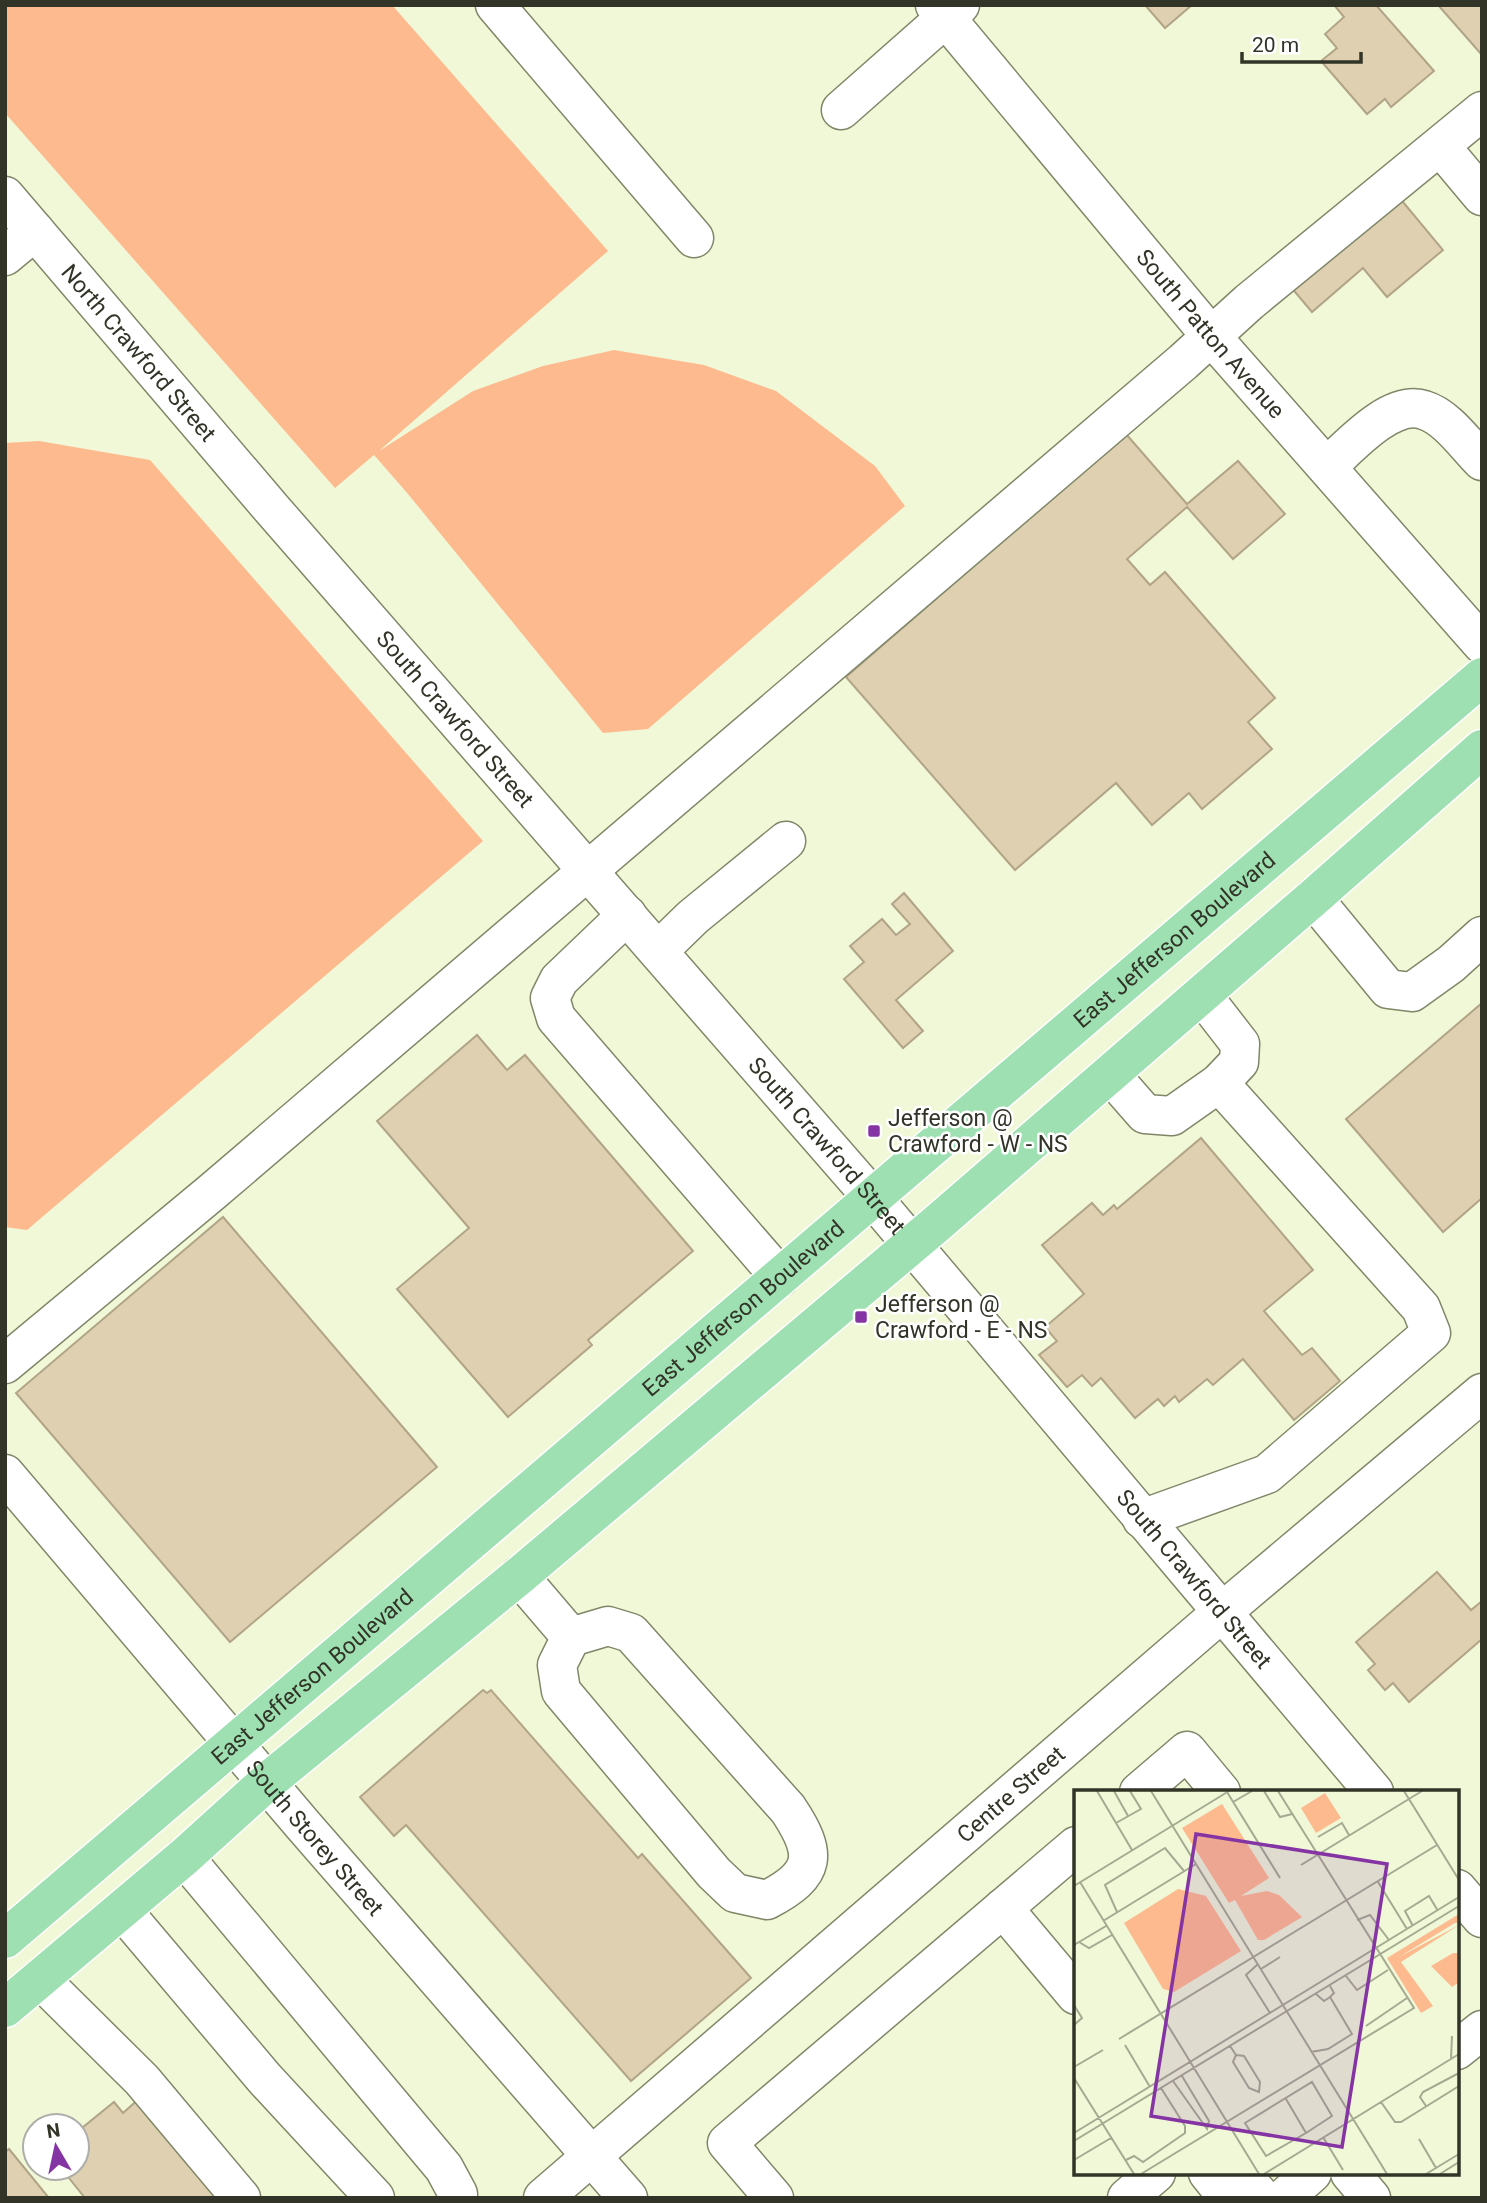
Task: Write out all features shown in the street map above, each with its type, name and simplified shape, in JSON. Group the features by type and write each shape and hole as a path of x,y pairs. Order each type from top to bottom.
{"main road":[{"name":"East Jefferson Boulevard","path":"5,1939 1482,677"},
{"path":"5,2008 184,1857 268,1782 519,1576 911,1245 1482,749"}],"street":[{"path":"495,5 694,238"},
{"path":"841,110 947,9"},
{"name":"South Patton Avenue","path":"947,9 1211,336 1482,644"},
{"path":"5,1364 212,1192 1211,336 1482,111"},
{"path":"1441,147 1482,196"},
{"name":"North Crawford Street","path":"5,196 272,509"},
{"path":"5,256 35,231"},
{"path":"1328,466 1374,423 1403,410 1422,409 1442,420 1482,461"},
{"name":"South Crawford Street","path":"272,509 872,1197 1372,1790"},
{"path":"658,951 693,917 786,841"},
{"path":"1313,898 1388,989 1412,992 1451,964 1482,936"},
{"path":"627,915 559,980 551,998 556,1018 780,1278"},
{"path":"1110,1074 1144,1114 1172,1116 1219,1083 1239,1062 1240,1044 1202,995"},
{"path":"1142,1519 1267,1474 1431,1333 1421,1308 1219,1083"},
{"name":"Centre Street","path":"543,2198 1221,1613 1482,1393"},
{"name":"South Storey Street","path":"5,1474 303,1825 628,2198"},
{"path":"519,1576 571,1637"},
{"path":"608,1626 631,1633 788,1809 805,1835 808,1853 807,1865 791,1888 767,1900 752,1898 736,1893 714,1873 561,1691 557,1665 571,1637 608,1626"},
{"path":"1141,1790 1187,1751 1219,1790"},
{"path":"774,2198 727,2143 1074,1848"},
{"path":"184,1857 444,2168 458,2198"},
{"path":"1459,1891 1482,1918"},
{"path":"1003,1908 1074,1993"},
{"path":"122,1910 265,2079 375,2198"},
{"path":"40,1979 142,2080 241,2198"},
{"path":"1459,2048 1482,2030"},
{"path":"1127,2198 1154,2175"},
{"path":"1210,2175 1228,2198"},
{"path":"1242,2175 1262,2198"},
{"path":"1284,2198 1310,2175"},
{"path":"1352,2175 1371,2198"}],"shaded area":[{"path":"5,5 392,5 608,251 379,451 473,391 543,366 614,350 704,365 776,391 875,466 905,506 648,729 603,733 374,455 335,488 5,113"},
{"path":"39,441 150,460 483,841 27,1230 5,1227 5,443"}],"building":[{"path":"1145,5 1192,5 1165,28"},
{"path":"1334,5 1376,5 1434,71 1391,107 1385,99 1367,114 1321,61 1337,48 1325,34 1344,17"},
{"path":"1438,5 1482,5 1482,55"},
{"path":"1398,196 1443,250 1387,297 1363,268 1312,312 1290,286"},
{"path":"1126,434 1187,504 1238,461 1285,514 1233,559 1187,507 1127,559 1150,585 1165,572 1275,698 1248,722 1272,749 1202,809 1189,793 1152,825 1116,783 1015,870 846,677"},
{"path":"904,893 953,951 896,1000 923,1031 903,1048 844,979 864,962 850,946 882,919 896,935 910,924 892,904"},
{"path":"1482,1003 1482,1198 1443,1232 1346,1119"},
{"path":"477,1035 507,1070 525,1055 693,1251 588,1340 592,1345 508,1417 397,1289 469,1228 377,1121"},
{"path":"1201,1138 1313,1270 1264,1311 1302,1355 1312,1348 1340,1381 1294,1420 1243,1359 1213,1385 1207,1379 1179,1402 1175,1396 1164,1406 1158,1399 1135,1418 1101,1378 1092,1386 1082,1375 1067,1387 1039,1355 1057,1341 1045,1327 1084,1294 1042,1245 1092,1203 1103,1215 1114,1205 1117,1209"},
{"path":"223,1217 437,1467 230,1642 16,1393"},
{"path":"1437,1572 1471,1610 1482,1601 1482,1639 1409,1702 1393,1683 1385,1690 1368,1670 1375,1664 1356,1642"},
{"path":"483,1690 487,1693 491,1690 638,1858 642,1854 751,1978 631,2081 406,1825 394,1836 360,1797"},
{"path":"142,2096 225,2198 85,2198 72,2182 91,2182 91,2121 114,2102 123,2113"},
{"path":"9,2149 21,2164 21,2182 36,2182 49,2198 5,2198 5,2152"}],"place":[{"name":"Jefferson @ Crawford - W - NS","path":"874,1131"},
{"name":"Jefferson @ Crawford - E - NS","path":"861,1317"}]}
